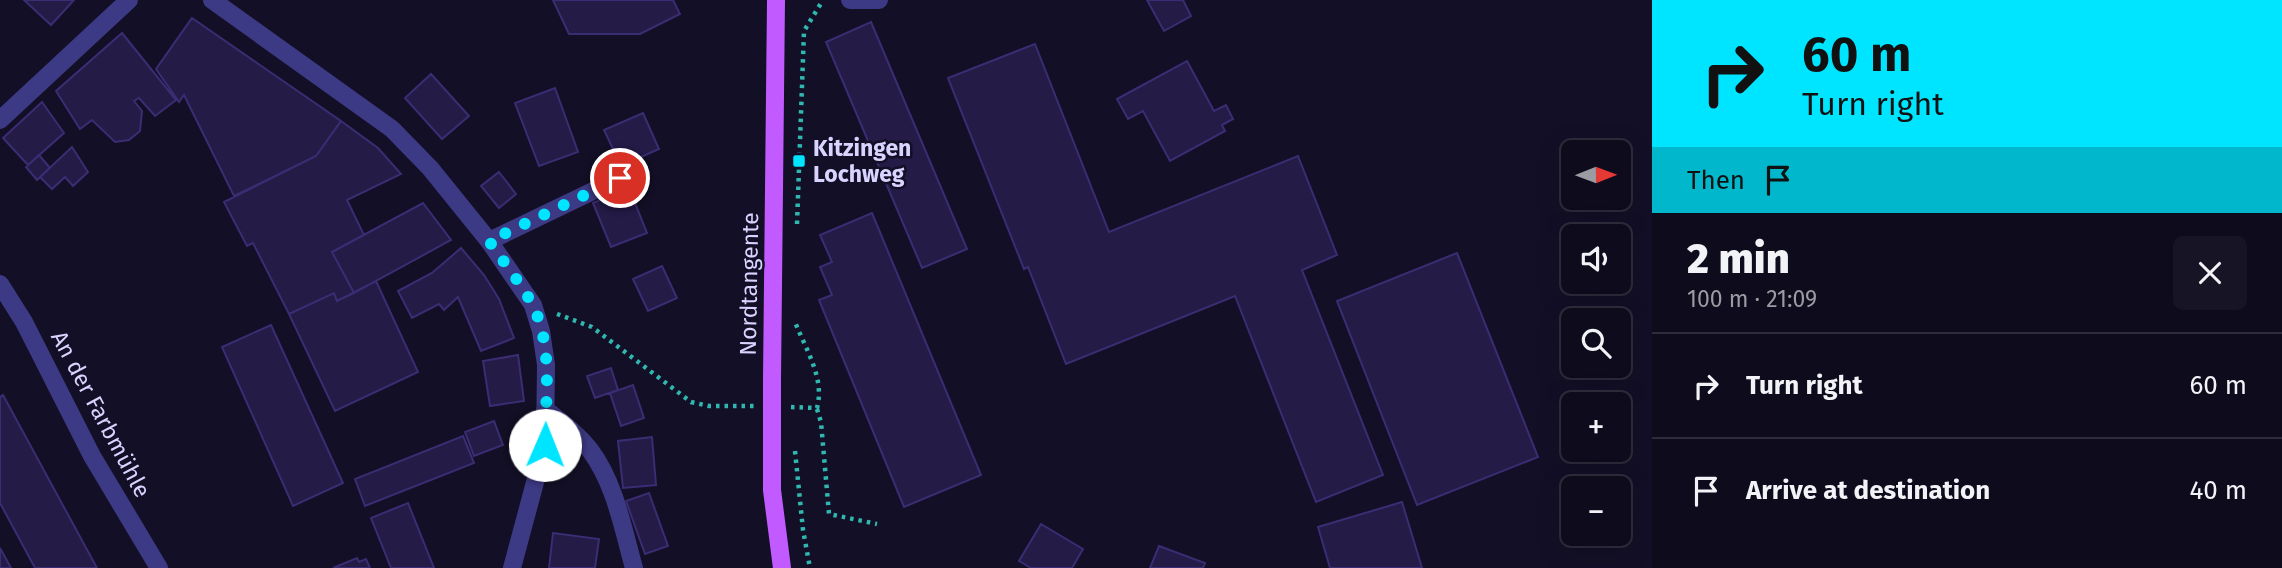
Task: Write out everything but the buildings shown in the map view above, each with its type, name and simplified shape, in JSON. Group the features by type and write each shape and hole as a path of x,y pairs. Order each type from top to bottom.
{"main road":[{"name":"Nordtangente","path":"776,0 772,490 782,568"}],"street":[{"path":"0,120 129,0"},
{"path":"212,0 392,129 430,168 489,241 533,305 541,331 546,365 545,445 512,568"},
{"path":"850,0 879,0"},
{"path":"489,241 620,178"},
{"name":"An der Farbmühle","path":"0,284 24,322 92,456 159,568"},
{"path":"545,409 575,433 601,467 618,510 634,568"}],"path":[{"path":"797,227 804,31 823,0"},
{"path":"533,305 592,327 677,394 691,402 709,406"},
{"path":"793,331 793,319 820,381 817,408 821,422 829,514 877,524"},
{"path":"803,407 817,408"},
{"path":"794,447 810,568"}],"place":[{"name":"Kitzingen Lochweg","path":"799,161"}],"route":[{"path":"545,445 546,365 541,331 533,305 489,241 620,178"}]}
